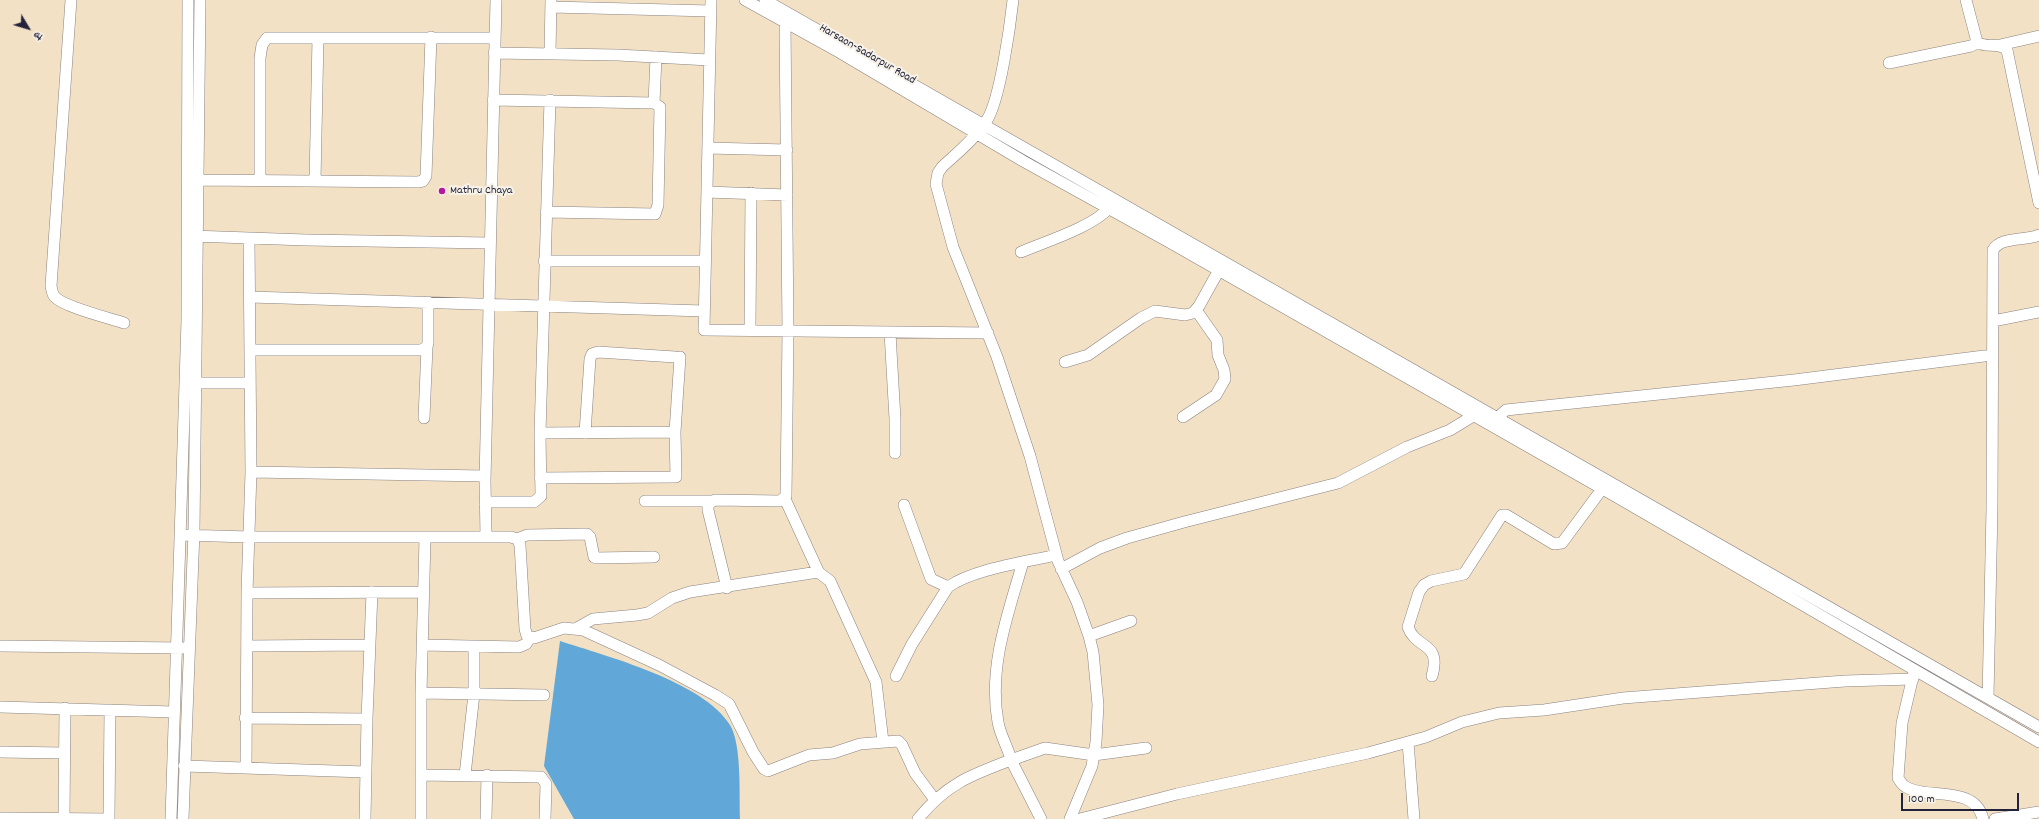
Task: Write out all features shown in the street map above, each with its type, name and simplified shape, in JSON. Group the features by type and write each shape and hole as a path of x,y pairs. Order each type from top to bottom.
{"street":[{"path":"71,0 51,286 52,293 55,297 64,302 124,324"},
{"path":"183,819 184,766 181,535 190,383 193,236 188,0"},
{"path":"193,236 199,180 200,0"},
{"path":"486,536 485,476 496,0"},
{"name":"Harsaon-Sadarpur Road","path":"745,0 979,130"},
{"name":"Harsaon-Sadarpur Road","path":"765,0 979,130"},
{"path":"1013,0 991,113 979,130 942,167 938,173 936,184 953,247 988,333 1030,456 1061,570 1077,602 1089,636 1094,660 1098,705 1094,755 1089,774 1070,819"},
{"path":"1966,0 1974,37 1980,44"},
{"path":"550,54 551,3 711,6 703,326 706,331 750,329 890,333 988,333"},
{"path":"785,23 788,331 785,499 820,573 830,581 876,682 883,742"},
{"path":"1889,63 1975,44 2000,45 2039,36"},
{"path":"199,180 418,182 425,179 431,37"},
{"path":"260,180 260,97 262,45 267,38 495,38"},
{"path":"315,181 318,38"},
{"path":"2000,45 2007,50 2009,57 2039,203"},
{"path":"494,53 656,57 709,60"},
{"path":"654,103 656,57"},
{"path":"493,100 654,103 658,105 660,110 658,206 655,214 546,212"},
{"path":"485,502 538,501 541,496 540,433 550,100"},
{"path":"979,130 1109,208 1473,416 1498,423 1602,489 1914,674 2039,742"},
{"path":"979,130 1165,227 1498,423 2039,727"},
{"path":"708,148 787,150"},
{"path":"707,192 787,195"},
{"path":"750,329 751,193"},
{"path":"1021,252 1090,223 1103,216 1109,208"},
{"path":"1988,698 1992,516 1993,257 1995,246 2002,243 2039,235"},
{"path":"193,236 249,239 490,242"},
{"path":"246,768 245,718 247,593 251,472 249,383 249,239"},
{"path":"544,261 705,261"},
{"path":"1065,362 1088,355 1148,314 1158,310 1185,315 1196,310 1219,270"},
{"path":"250,297 489,303 704,311"},
{"path":"1165,312 1180,309 1203,299"},
{"path":"424,418 428,302"},
{"path":"1183,417 1216,395 1224,379 1224,370 1218,355 1217,342 1196,310"},
{"path":"1993,321 2039,312"},
{"path":"890,333 895,420 895,453"},
{"path":"250,350 421,350 427,347"},
{"path":"540,478 676,477 675,432 678,357 598,352 592,354 590,359 585,433"},
{"path":"1498,423 1506,410 1794,380 1992,355"},
{"path":"190,383 249,383"},
{"path":"171,819 174,712 183,648 194,535 190,383"},
{"path":"1061,570 1100,548 1127,538 1184,522 1332,486 1357,475 1407,447 1450,430 1473,416"},
{"path":"540,433 675,432"},
{"path":"251,472 485,476"},
{"path":"1432,676 1435,662 1433,655 1408,627 1419,592 1424,586 1431,581 1464,574 1502,515 1506,515 1554,544 1562,543 1602,489"},
{"path":"645,501 780,501 785,499"},
{"path":"711,501 708,506 708,510 727,588"},
{"path":"904,505 931,579 948,587"},
{"path":"181,535 425,538 504,536 517,539 527,535 587,534 590,537 594,556 596,558 654,557"},
{"path":"421,819 421,693 425,538"},
{"path":"517,539 522,554 525,629 527,636 530,638"},
{"path":"896,676 912,644 948,587 958,581 984,572 1056,555"},
{"path":"1023,562 1006,622 997,668 998,724 1011,760 1041,819"},
{"path":"422,645 519,648 526,644 530,638 556,630 575,628 593,619 648,613 672,598 690,592 727,588 814,572 820,573"},
{"path":"365,819 366,720 372,592"},
{"path":"247,593 423,592"},
{"path":"1089,636 1131,621"},
{"path":"575,628 593,634 659,665 724,700 734,712 753,752 766,770 771,771 809,755 833,753 860,744 895,741 900,742 915,773 935,800"},
{"path":"247,646 370,645"},
{"path":"0,646 183,648"},
{"path":"465,775 474,694 474,647"},
{"path":"1080,819 1177,794 1368,753 1438,733 1462,722 1481,717 1511,712 1544,710 1611,699 1837,682 1914,674"},
{"path":"1914,674 1902,723 1898,778 1908,788 1954,795 1968,800 1980,809 1983,819"},
{"path":"421,693 544,695"},
{"path":"0,707 174,712"},
{"path":"64,819 65,708"},
{"path":"0,818 109,819 110,710"},
{"path":"245,718 366,720"},
{"path":"1408,742 1414,819"},
{"path":"918,819 935,800 966,777 1045,748 1094,755 1146,748"},
{"path":"0,752 64,753"},
{"path":"184,766 365,772"},
{"path":"420,775 487,775 544,778 546,784 545,819"},
{"path":"486,819 487,775"},
{"path":"1995,819 2039,812"}],"water":[{"path":"560,641 652,672 677,683 699,696 717,710 730,725 734,734 739,770 740,819 574,819 544,766"}],"place":[{"name":"Mathru Chaya","path":"442,191"}]}
